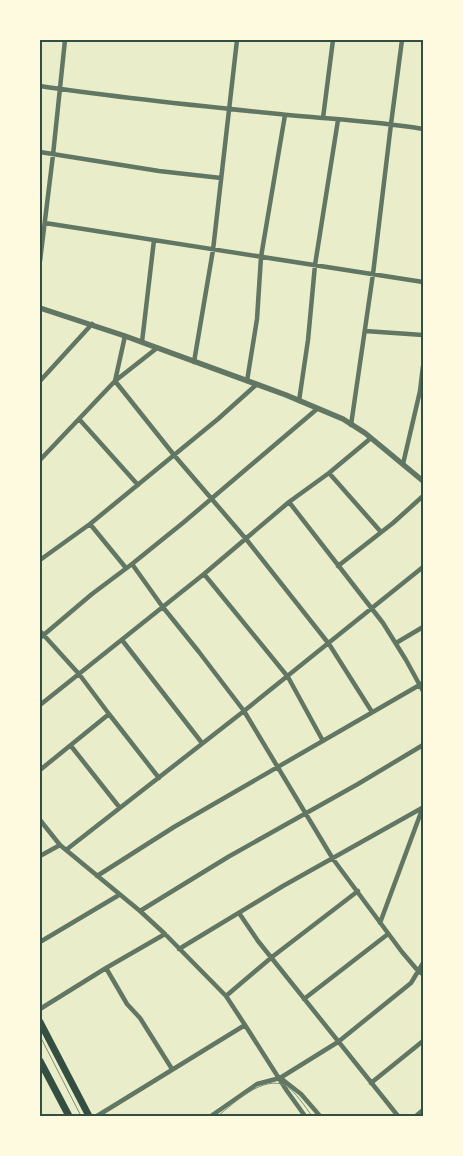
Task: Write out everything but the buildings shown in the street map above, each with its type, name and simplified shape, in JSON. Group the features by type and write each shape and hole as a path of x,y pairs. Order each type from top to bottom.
{"main road":[{"path":"40,1022 89,1116"},
{"path":"41,1065 69,1116"}],"street":[{"path":"40,261 65,40"},
{"path":"194,362 213,250 237,40"},
{"path":"323,118 333,40 328,40"},
{"path":"351,425 374,274 402,40"},
{"path":"40,86 107,96 391,124 423,129"},
{"path":"247,381 257,319 261,257 285,115"},
{"path":"299,401 308,340 315,265 338,120"},
{"path":"40,152 221,178"},
{"path":"45,223 423,282"},
{"path":"142,342 154,240"},
{"path":"40,308 142,342 342,419 371,438 423,481"},
{"path":"40,381 92,324"},
{"path":"365,331 423,335"},
{"path":"115,381 125,336"},
{"path":"40,460 115,381 158,348"},
{"path":"404,464 422,391 423,366"},
{"path":"115,381 174,455 246,539 329,644 372,712"},
{"path":"40,560 90,524 256,385"},
{"path":"159,778 79,674 41,635 184,522 317,409"},
{"path":"79,419 138,485"},
{"path":"40,705 204,574 289,502 329,473 371,438"},
{"path":"329,473 381,532"},
{"path":"338,566 423,496"},
{"path":"289,502 372,608 396,643 421,684 423,691"},
{"path":"90,524 126,568"},
{"path":"132,564 162,606 200,652 244,711 333,859 388,934 421,973"},
{"path":"66,850 288,677 423,567"},
{"path":"204,574 288,677 323,741"},
{"path":"396,643 423,627"},
{"path":"122,640 202,743"},
{"path":"97,876 174,827 421,684"},
{"path":"40,770 109,714"},
{"path":"140,911 228,857 423,745"},
{"path":"71,746 120,808"},
{"path":"179,949 239,912 422,807"},
{"path":"380,923 422,807"},
{"path":"40,820 60,845 140,911 226,996 305,1116"},
{"path":"40,856 60,845"},
{"path":"226,996 272,957 358,891"},
{"path":"40,942 119,894"},
{"path":"239,912 258,942 272,957 398,1116"},
{"path":"40,1009 165,934"},
{"path":"304,999 388,934"},
{"path":"211,1116 257,1084 280,1078 338,1042 411,983 421,973 423,963"},
{"path":"106,968 127,1004 140,1018 172,1069"},
{"path":"97,1116 245,1025"},
{"path":"371,1082 423,1041"},
{"path":"280,1078 301,1094 320,1116"},
{"path":"416,1116 423,1110"}],"tram line":[{"path":"40,1036 81,1116"},
{"path":"218,1116 250,1092 259,1087 277,1083 286,1086 293,1092 312,1116"}]}
